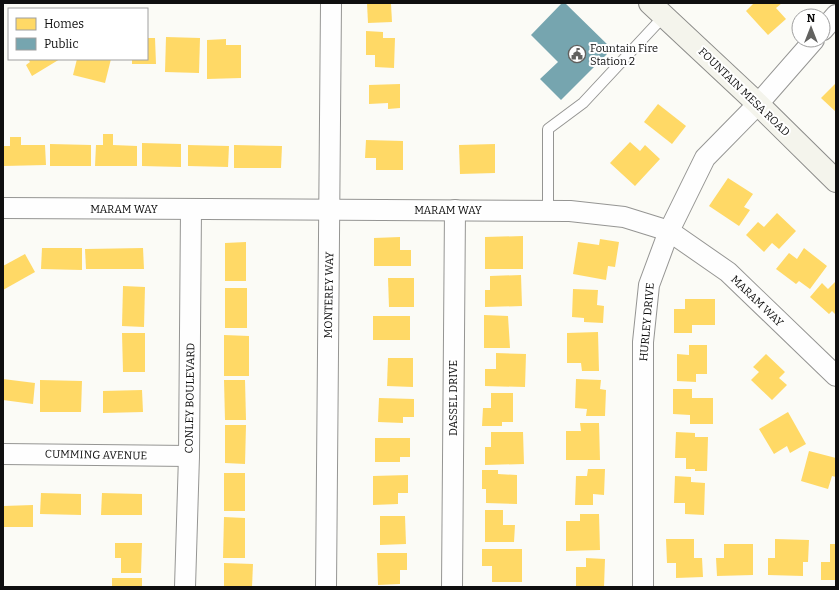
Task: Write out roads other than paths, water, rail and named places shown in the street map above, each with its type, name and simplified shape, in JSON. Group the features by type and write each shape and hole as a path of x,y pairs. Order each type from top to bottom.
{"main road":[{"name":"FOUNTAIN MESA ROAD","path":"657,10 758,104 836,181"}],"street":[{"name":"MONTEREY WAY","path":"326,587 332,3"},
{"name":"HURLEY DRIVE","path":"643,587 643,342 649,284 669,231 705,158 758,104 807,48"},
{"name":"MARAM WAY","path":"3,208 548,210 624,217 669,231 728,272 836,376"},
{"name":"CONLEY BOULEVARD","path":"185,587 189,456 191,209"},
{"name":"DASSEL DRIVE","path":"452,587 455,210"},
{"name":"CUMMING AVENUE","path":"3,454 189,456"}],"lane":[{"path":"548,210 548,129 583,103 657,10"}],"place":[{"name":"Fountain Fire Station 2","path":"577,54"}]}
